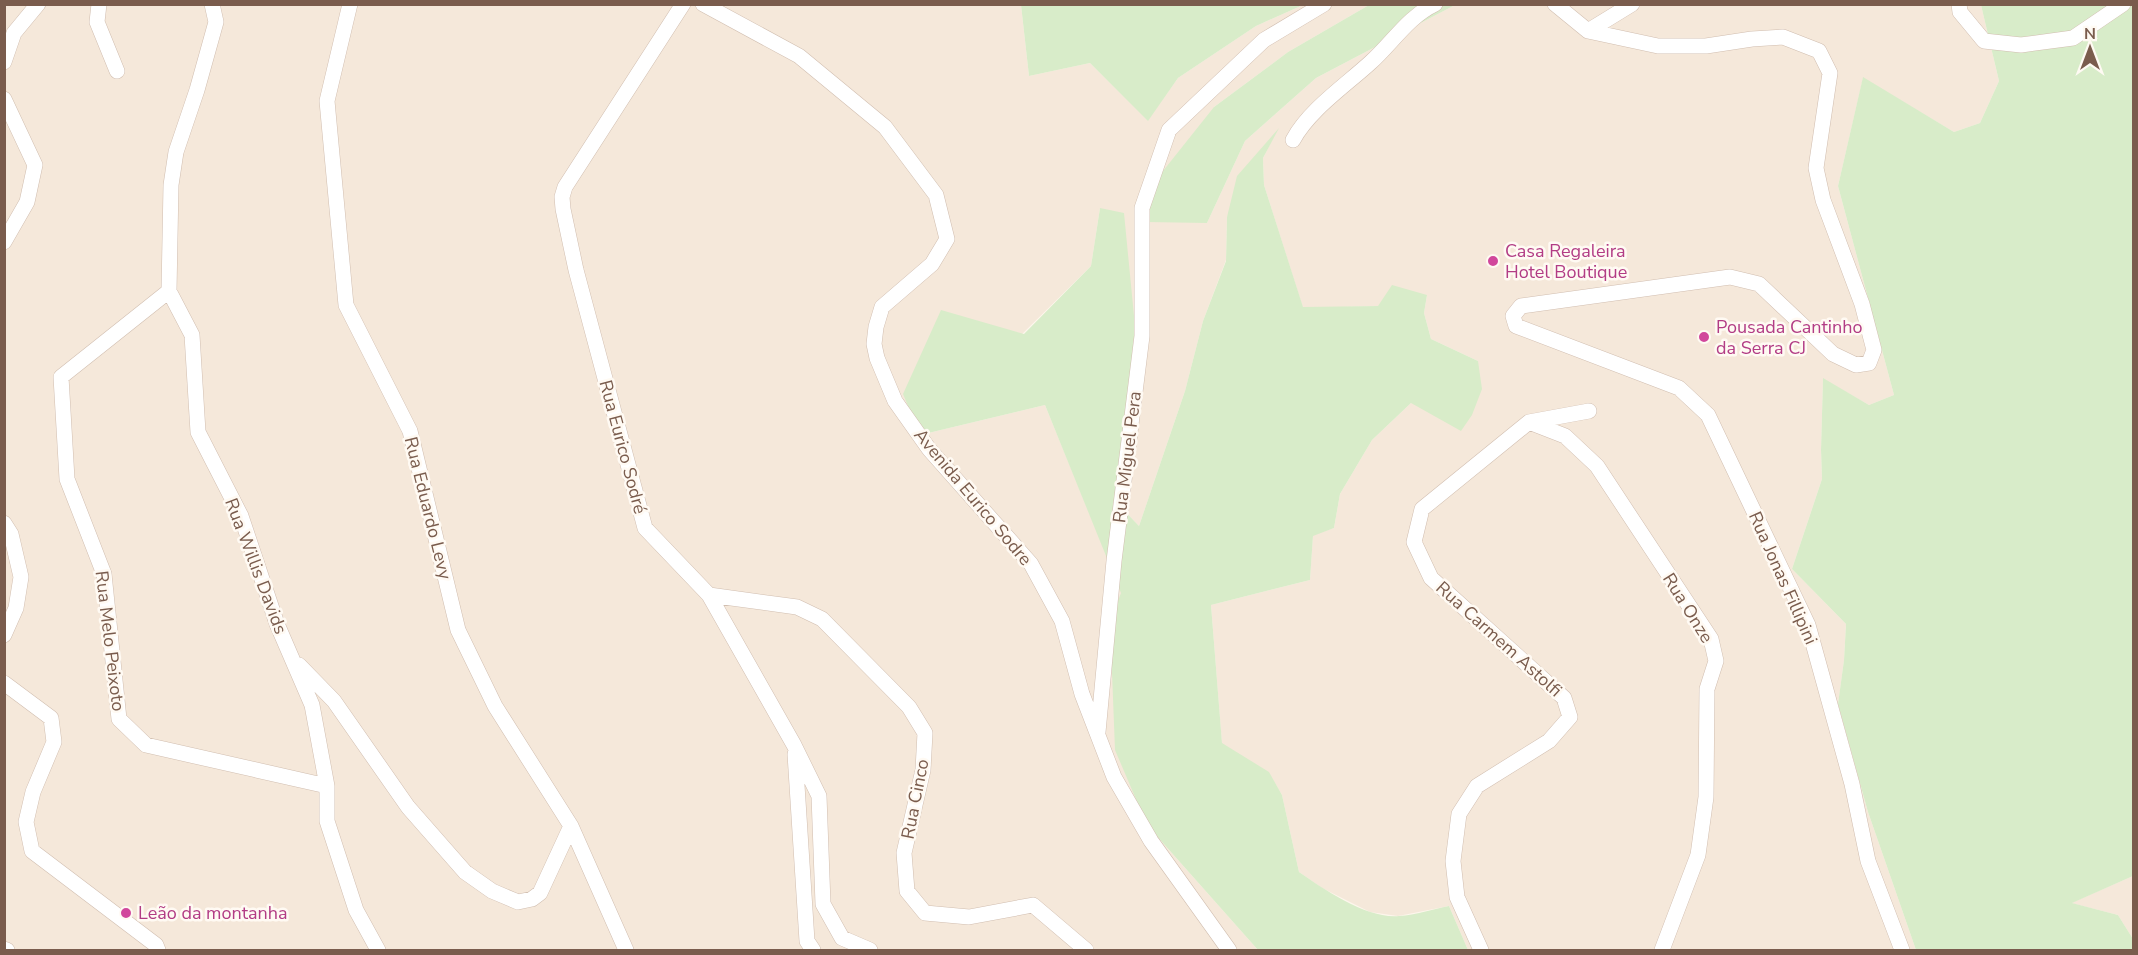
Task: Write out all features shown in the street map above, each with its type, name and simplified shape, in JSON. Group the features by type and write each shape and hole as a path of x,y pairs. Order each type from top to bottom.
{"street":[{"path":"4,62 14,33 38,4"},
{"path":"99,4 97,22 117,71"},
{"name":"Rua Willis Davids","path":"212,4 216,22 197,90 176,152 171,185 169,291 192,334 198,432 241,516 277,624 312,705 327,786 327,821 356,910 378,951"},
{"name":"Rua Eduardo Levy","path":"350,4 327,101 346,305 410,431 458,630 495,706 572,826 626,951"},
{"name":"Rua Eurico Sodré","path":"683,4 565,187 562,197 563,209 576,270 645,528 709,595 794,746 807,941 813,951"},
{"name":"Avenida Eurico Sodre","path":"704,4 799,57 885,127 936,195 947,239 932,264 882,306 874,344 877,358 895,401 929,449 1031,564 1062,621 1082,694 1098,735"},
{"name":"Rua Miguel Pera","path":"1229,951 1152,841 1114,777 1098,735 1114,561 1142,336 1142,208 1169,130 1264,40 1324,4"},
{"path":"1293,140 1305,122 1373,60 1412,18 1436,4"},
{"path":"1555,4 1588,31 1632,4"},
{"path":"1959,4 1960,12 1984,41 2021,45 2073,38 2123,4"},
{"name":"Rua Jonas Fillipini","path":"1588,31 1658,46 1706,46 1783,37 1819,51 1830,73 1816,168 1823,200 1862,304 1874,350 1869,363 1856,365 1833,354 1758,284 1730,277 1521,306 1513,315 1516,326 1679,388 1708,415 1808,625 1852,784 1869,861 1902,951"},
{"path":"4,99 35,165 27,202 4,242"},
{"name":"Rua Melo Peixoto","path":"169,291 61,377 67,479 104,574 119,719 146,745 327,786"},
{"name":"Rua Carmem Astolfi","path":"1481,951 1457,897 1453,861 1459,814 1478,786 1549,741 1570,717 1564,698 1431,578 1414,542 1422,509 1528,422 1589,411"},
{"name":"Rua Onze","path":"1528,422 1565,436 1597,466 1711,639 1714,650 1716,661 1707,689 1706,797 1698,855 1662,951"},
{"path":"4,523 11,534 21,577 16,608 4,635"},
{"name":"Rua Cinco","path":"709,595 796,607 822,619 909,707 925,733 923,770 904,854 907,891 925,913 969,917 1033,905 1086,951"},
{"path":"292,658 334,701 408,807 465,872 492,891 518,902 532,899 540,893 572,826"},
{"path":"4,683 51,718 54,742 33,792 26,822 32,851 156,945 158,951"},
{"path":"794,746 819,795 823,904 842,938 870,951"}],"shaded area":[{"path":"5,5 1021,5 1029,76 1090,63 1148,120 1178,78 1256,26 1303,5 1369,5 1288,52 1214,107 1207,223 1245,141 1316,78 1455,5 1981,5 1999,81 1980,123 1954,132 1863,78 1838,186 1894,395 1869,405 1823,379 1822,479 1792,569 1846,624 1838,705 1868,812 1916,950 1468,950 1449,906 1398,916 1370,912 1322,888 1299,872 1282,795 1269,773 1222,744 1211,605 1310,580 1313,535 1334,528 1340,494 1372,440 1411,403 1478,361 1431,339 1424,313 1427,295 1378,306 1303,308 1264,185 1263,158 1277,130 1227,217 1226,260 1203,321 1185,391 1139,526 1118,504 1100,208 1091,266 920,435 1045,405 1122,593 1110,621 1147,825 1258,950 5,950"},
{"path":"2133,876 2133,939 2118,915 2071,903"}],"green space":[{"path":"1021,4 1303,5 1256,26 1178,78 1148,121 1090,63 1029,76"},
{"path":"1369,5 1455,5 1316,78 1245,141 1207,223 1146,222 1159,176 1214,107 1288,52"},
{"path":"1981,5 2133,5 2133,876 2072,903 2118,915 2133,939 2133,950 1916,950 1868,812 1838,704 1846,624 1792,569 1822,479 1823,378 1869,405 1894,395 1838,186 1863,77 1954,132 1980,123 1999,81"},
{"path":"1279,128 1263,158 1264,185 1303,307 1378,306 1392,285 1427,295 1424,313 1431,339 1478,361 1482,389 1472,415 1461,431 1411,403 1372,440 1340,494 1334,528 1313,536 1310,580 1211,605 1222,743 1269,772 1282,795 1299,872 1347,902 1387,916 1418,913 1449,906 1468,950 1258,950 1147,825 1115,750 1110,621 1121,593 1045,405 920,435 903,394 941,310 1024,334 1091,266 1100,208 1124,213 1135,326 1118,504 1139,526 1185,391 1203,321 1226,261 1227,217 1237,176"}],"place":[{"name":"Casa Regaleira Hotel Boutique","path":"1493,261"},
{"name":"Pousada Cantinho da Serra CJ","path":"1704,337"},
{"name":"Leão da montanha","path":"126,913"}]}
